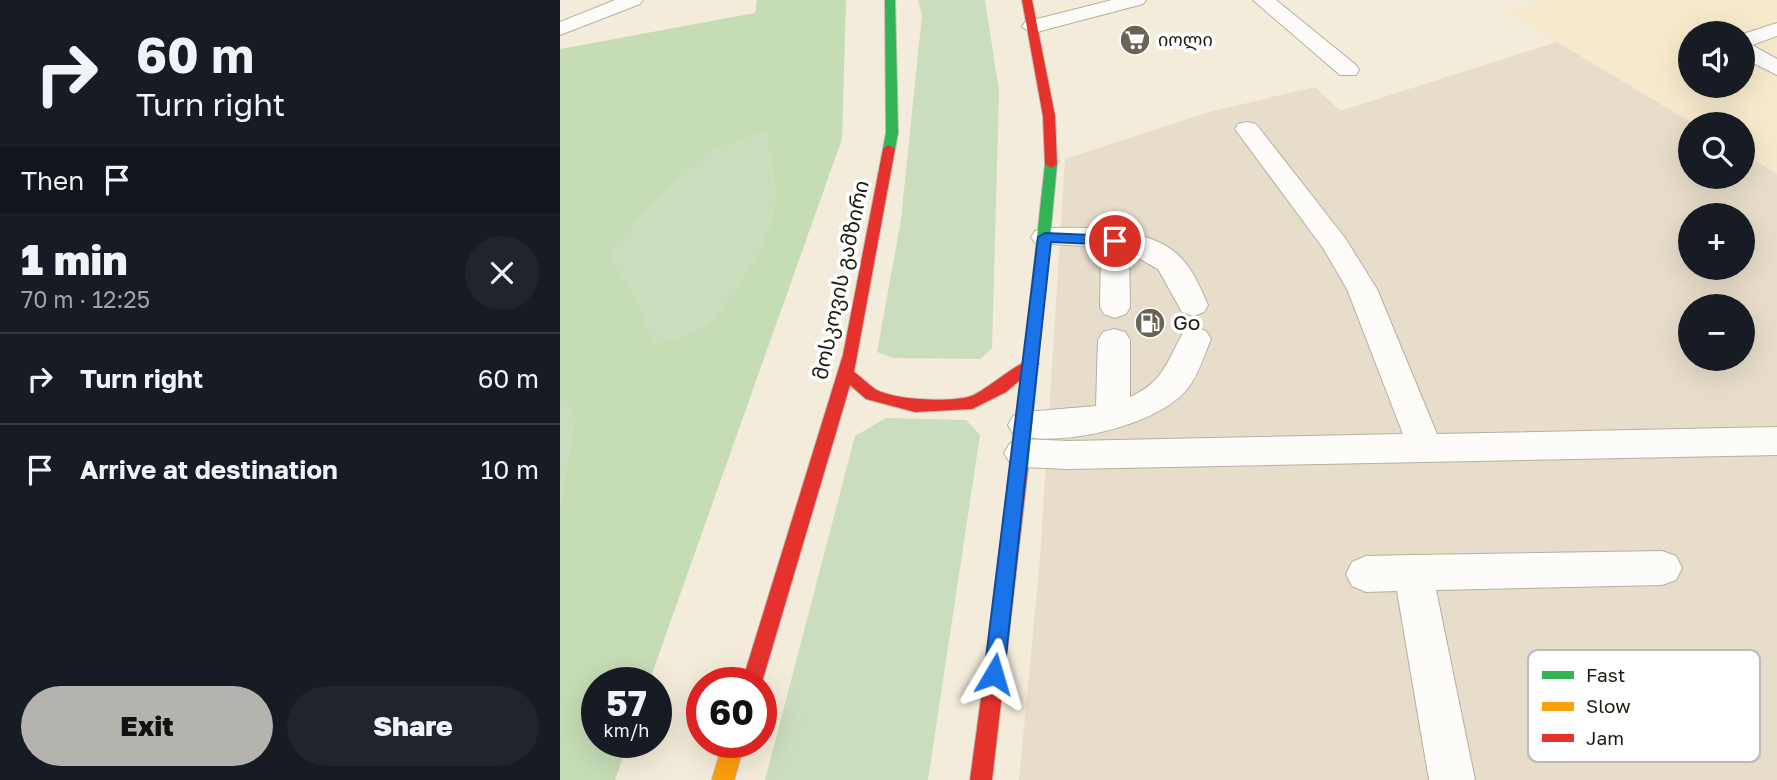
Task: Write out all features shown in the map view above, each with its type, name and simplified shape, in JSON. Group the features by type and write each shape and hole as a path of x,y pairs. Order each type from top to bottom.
{"main road":[{"name":"მოსკოვის გამზირი","path":"757,667 845,373 892,133 890,0"},
{"path":"981,780 1023,439 1051,163 1049,116 1027,0"},
{"path":"845,373 872,395 915,406 972,404 1000,388 1031,364"},
{"path":"723,780 729,758"}],"lane":[{"path":"560,29 633,0"},
{"path":"1033,27 1136,0"},
{"path":"1262,0 1348,71"},
{"path":"1755,37 1777,29"},
{"path":"1755,56 1777,68"},
{"path":"1247,129 1335,244 1362,289 1426,449"},
{"path":"1045,237 1115,241 1157,253 1180,277 1193,305"},
{"path":"1115,241 1115,307"},
{"path":"1023,439 1152,404 1177,378 1195,339"},
{"path":"1113,416 1114,340"},
{"path":"1023,439 1069,455 1777,441"},
{"path":"1366,574 1662,568"},
{"path":"1413,572 1452,780"}],"shaded area":[{"path":"1549,0 1777,0 1777,174 1755,160 1755,112 1678,112 1678,114 1508,12"},
{"path":"1557,42 1678,114 1678,189 1755,189 1755,160 1777,174 1777,780 1019,780 1040,559 1065,159 1209,112 1315,87 1340,111"}],"green space":[{"path":"757,0 846,0 842,139 654,667 581,667 581,758 623,758 615,780 560,780 560,507 575,418 560,396 560,49 755,13","holes":["765,132 775,198 771,221 757,254 736,289 703,327 686,336 653,345 638,302 609,254 652,205 709,152"]},
{"path":"918,0 985,0 999,91 992,348 980,359 893,358 877,352 901,220 922,15"},
{"path":"765,132 775,198 771,221 757,254 736,289 703,327 686,336 653,346 638,302 609,254 652,205 709,152"},
{"path":"560,396 575,418 560,507"},
{"path":"886,418 966,420 980,435 928,780 765,780 771,758 777,758 777,734 855,436"}],"traffic: fast":[{"path":"889,149 892,133 890,0"},
{"path":"1020,469 1051,164"}],"traffic: slow":[{"path":"723,780 729,758"}],"traffic: jam":[{"path":"1027,0 1049,116 1051,164"},
{"path":"757,667 851,355 889,149"},
{"path":"845,373 872,395 915,406 972,403 1000,388 1031,364"},
{"path":"981,780 1020,469"}],"place":[{"name":"იოლი","path":"1135,40"},
{"name":"Go","path":"1150,323"}],"route":[{"path":"994,674 1022,453 1045,237 1069,236 1115,241"}]}
